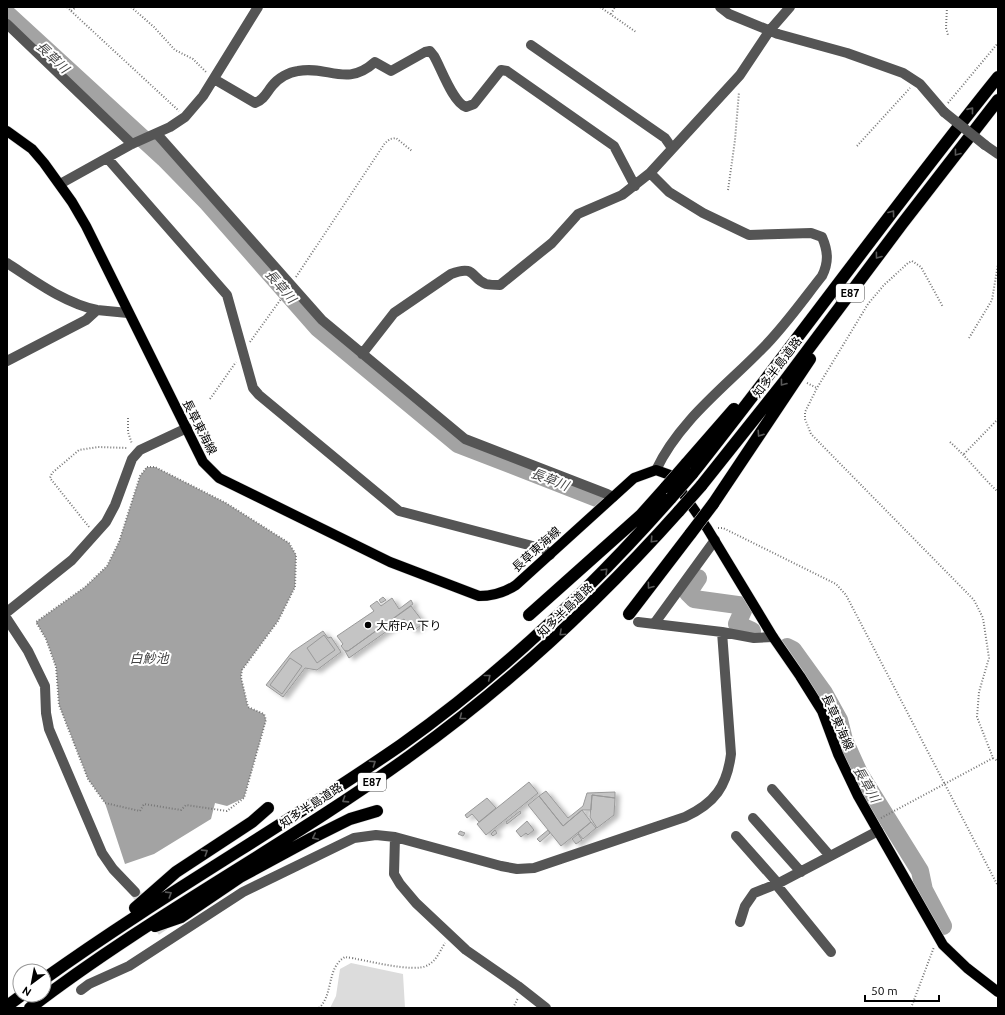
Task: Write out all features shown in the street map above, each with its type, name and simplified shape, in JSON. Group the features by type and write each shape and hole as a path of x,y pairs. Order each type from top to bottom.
{"highway":[{"name":"E87","path":"689,469 810,322 998,76"},
{"name":"知多半島道路","path":"30,1008 86,966 362,789 410,756 505,683 580,616 621,575 701,486 783,383 998,100"},
{"path":"629,614 713,504 812,357 832,317"},
{"name":"知多半島道路","path":"52,973 134,916 354,776 452,706 529,643 574,602 611,565 672,498 689,469"},
{"path":"530,615 641,515 666,487 689,469"},
{"path":"77,955 117,925 176,872 252,822 268,808"},
{"path":"138,932 182,917 240,878 312,838 350,819 377,811"}],"main road":[{"name":"長草東海線","path":"7,131 32,149 60,184 86,226 203,462 219,478 390,562 479,596 492,596 508,591 550,555 634,478 656,470 670,475 715,540 772,637 800,676 822,711 838,754 875,826 940,940 967,968 998,992"}],"street":[{"path":"60,184 108,159 132,144 158,134 185,117 195,108 258,7"},
{"path":"720,7 729,14 797,40 859,57 902,73 916,81 934,98 942,110 998,154"},
{"path":"362,354 394,314 452,274 460,271 471,272 486,284 500,285 552,243 578,214 622,195 635,186 650,173 740,75 770,30 790,7"},
{"path":"7,24 132,144"},
{"path":"530,45 665,138 672,148"},
{"path":"214,79 255,102 263,98 273,84 291,73 312,69 345,76 356,73 374,62 391,71 425,52 430,51 453,94 461,106 466,107 474,104 501,70 507,70 614,146 635,186"},
{"path":"158,134 322,320 465,439 613,497"},
{"path":"108,159 227,295 253,388 259,394 399,511 544,549 550,555"},
{"path":"650,173 669,192 703,213 749,235 811,233 822,237 826,247 828,265 822,276 763,348 681,429 664,452 656,470"},
{"path":"7,263 48,289 72,302 97,310 128,313"},
{"path":"7,361 86,320 97,310"},
{"path":"7,612 72,560 106,522 112,511 132,459 140,450 187,428"},
{"path":"654,624 715,540"},
{"path":"7,619 28,651 45,686 46,713 49,729 102,853 113,869 135,892"},
{"path":"638,622 722,632 754,638 772,637"},
{"path":"81,990 89,984 129,966 243,892 354,838 376,835 395,836 500,866 517,869 534,868 685,818 702,809 715,797 724,782 729,768 731,754 722,632"},
{"path":"772,789 830,856"},
{"path":"753,818 801,872"},
{"path":"740,922 745,906 754,894 801,872 830,856 875,826"},
{"path":"395,836 394,874 400,884 416,903 482,963 518,986 546,1008"},
{"path":"736,836 777,884 831,952"},
{"path":"163,932 169,941"}],"path":[{"path":"67,7 150,82 185,117"},
{"path":"71,11 76,7"},
{"path":"131,7 154,26 175,50 193,59 214,79"},
{"path":"600,7 636,32"},
{"path":"611,14 615,7"},
{"path":"947,7 946,28 948,35"},
{"path":"942,110 998,43"},
{"path":"728,190 735,140 738,96 742,80 740,75"},
{"path":"857,146 916,81"},
{"path":"210,399 291,285 385,143 390,139 396,138 412,151"},
{"path":"943,306 921,267 912,261 908,263 868,304 817,388 805,412 805,419 811,434 974,600 981,610 988,658 979,692 977,717 993,758 998,761"},
{"path":"969,338 992,300 998,264"},
{"path":"807,382 817,388"},
{"path":"95,534 50,478 52,473 79,450 98,447 133,448 128,432 128,418"},
{"path":"964,454 998,419"},
{"path":"950,442 964,454 978,473 998,492"},
{"path":"147,467 155,467 226,503 289,543 296,555 295,586 278,621 242,670 241,676 248,707 264,714 266,720 244,798 227,811 186,805 182,810 144,804 140,811 105,803 88,779 59,705 56,667 46,639 36,622 85,587 106,566 119,542 140,476 147,467"},
{"path":"707,528 724,528 836,584 846,595 998,886"},
{"path":"875,826 944,783 993,758"},
{"path":"319,1008 327,997 332,971 345,956 388,965 418,968 429,965 451,936"},
{"path":"911,1008 932,951 940,940"}],"shaded area":[{"path":"351,963 403,974 405,1008 330,1008 336,996 340,969"}],"water":[{"name":"白魦池","path":"147,467 155,467 226,503 289,543 296,555 295,587 278,621 242,670 241,677 248,707 264,714 266,720 244,798 227,806 215,803 211,819 154,854 125,864 105,803 88,779 59,705 56,667 46,639 36,622 85,587 107,566 119,542 140,476"}],"building":[{"path":"383,597 386,600 381,603 379,600"},
{"name":"大府PA 下り","path":"392,598 399,609 411,600 413,604 348,651 345,651 341,646 343,644 337,636 374,611 370,606 377,601 381,606"},
{"path":"411,606 424,623 413,631 404,619 349,658 345,651 348,651"},
{"path":"323,631 328,638 331,637 341,652 317,670 305,668 283,697 266,685 292,652"},
{"path":"324,635 335,650 317,663 307,648"},
{"path":"290,658 302,666 282,694 270,685"},
{"path":"529,782 538,793 486,835 477,824"},
{"path":"546,791 568,818 583,806 587,793 615,792 615,798 592,795 591,810 582,810 563,826 539,796"},
{"path":"592,795 615,798 614,815 597,828 590,817"},
{"path":"539,796 563,826 582,810 591,822 561,846 528,805"},
{"path":"487,798 496,808 479,822 472,814 467,818 465,815"},
{"path":"520,811 521,813 507,824 506,822"},
{"path":"527,821 534,830 528,835 526,833 521,837 516,831"},
{"path":"591,822 596,828 583,839 578,833"},
{"path":"495,830 497,833 493,836 491,834"},
{"path":"548,830 550,833 540,842 537,839"},
{"path":"460,831 465,833 463,836 458,834"},
{"path":"578,834 582,840 576,844 572,839"}],"waterway":[{"name":"長草川","path":"7,14 164,158 208,203 318,328 458,444 597,498"},
{"name":"長草川","path":"698,578 688,593 694,599 745,606 737,624 752,631"},
{"name":"長草川","path":"787,647 793,650 824,693 839,720 844,740 859,773 920,871 924,890 943,926"}],"tunnel":[{"path":"135,892 163,932"}],"place":[{"name":"大府PA 下り","path":"368,625"}]}
